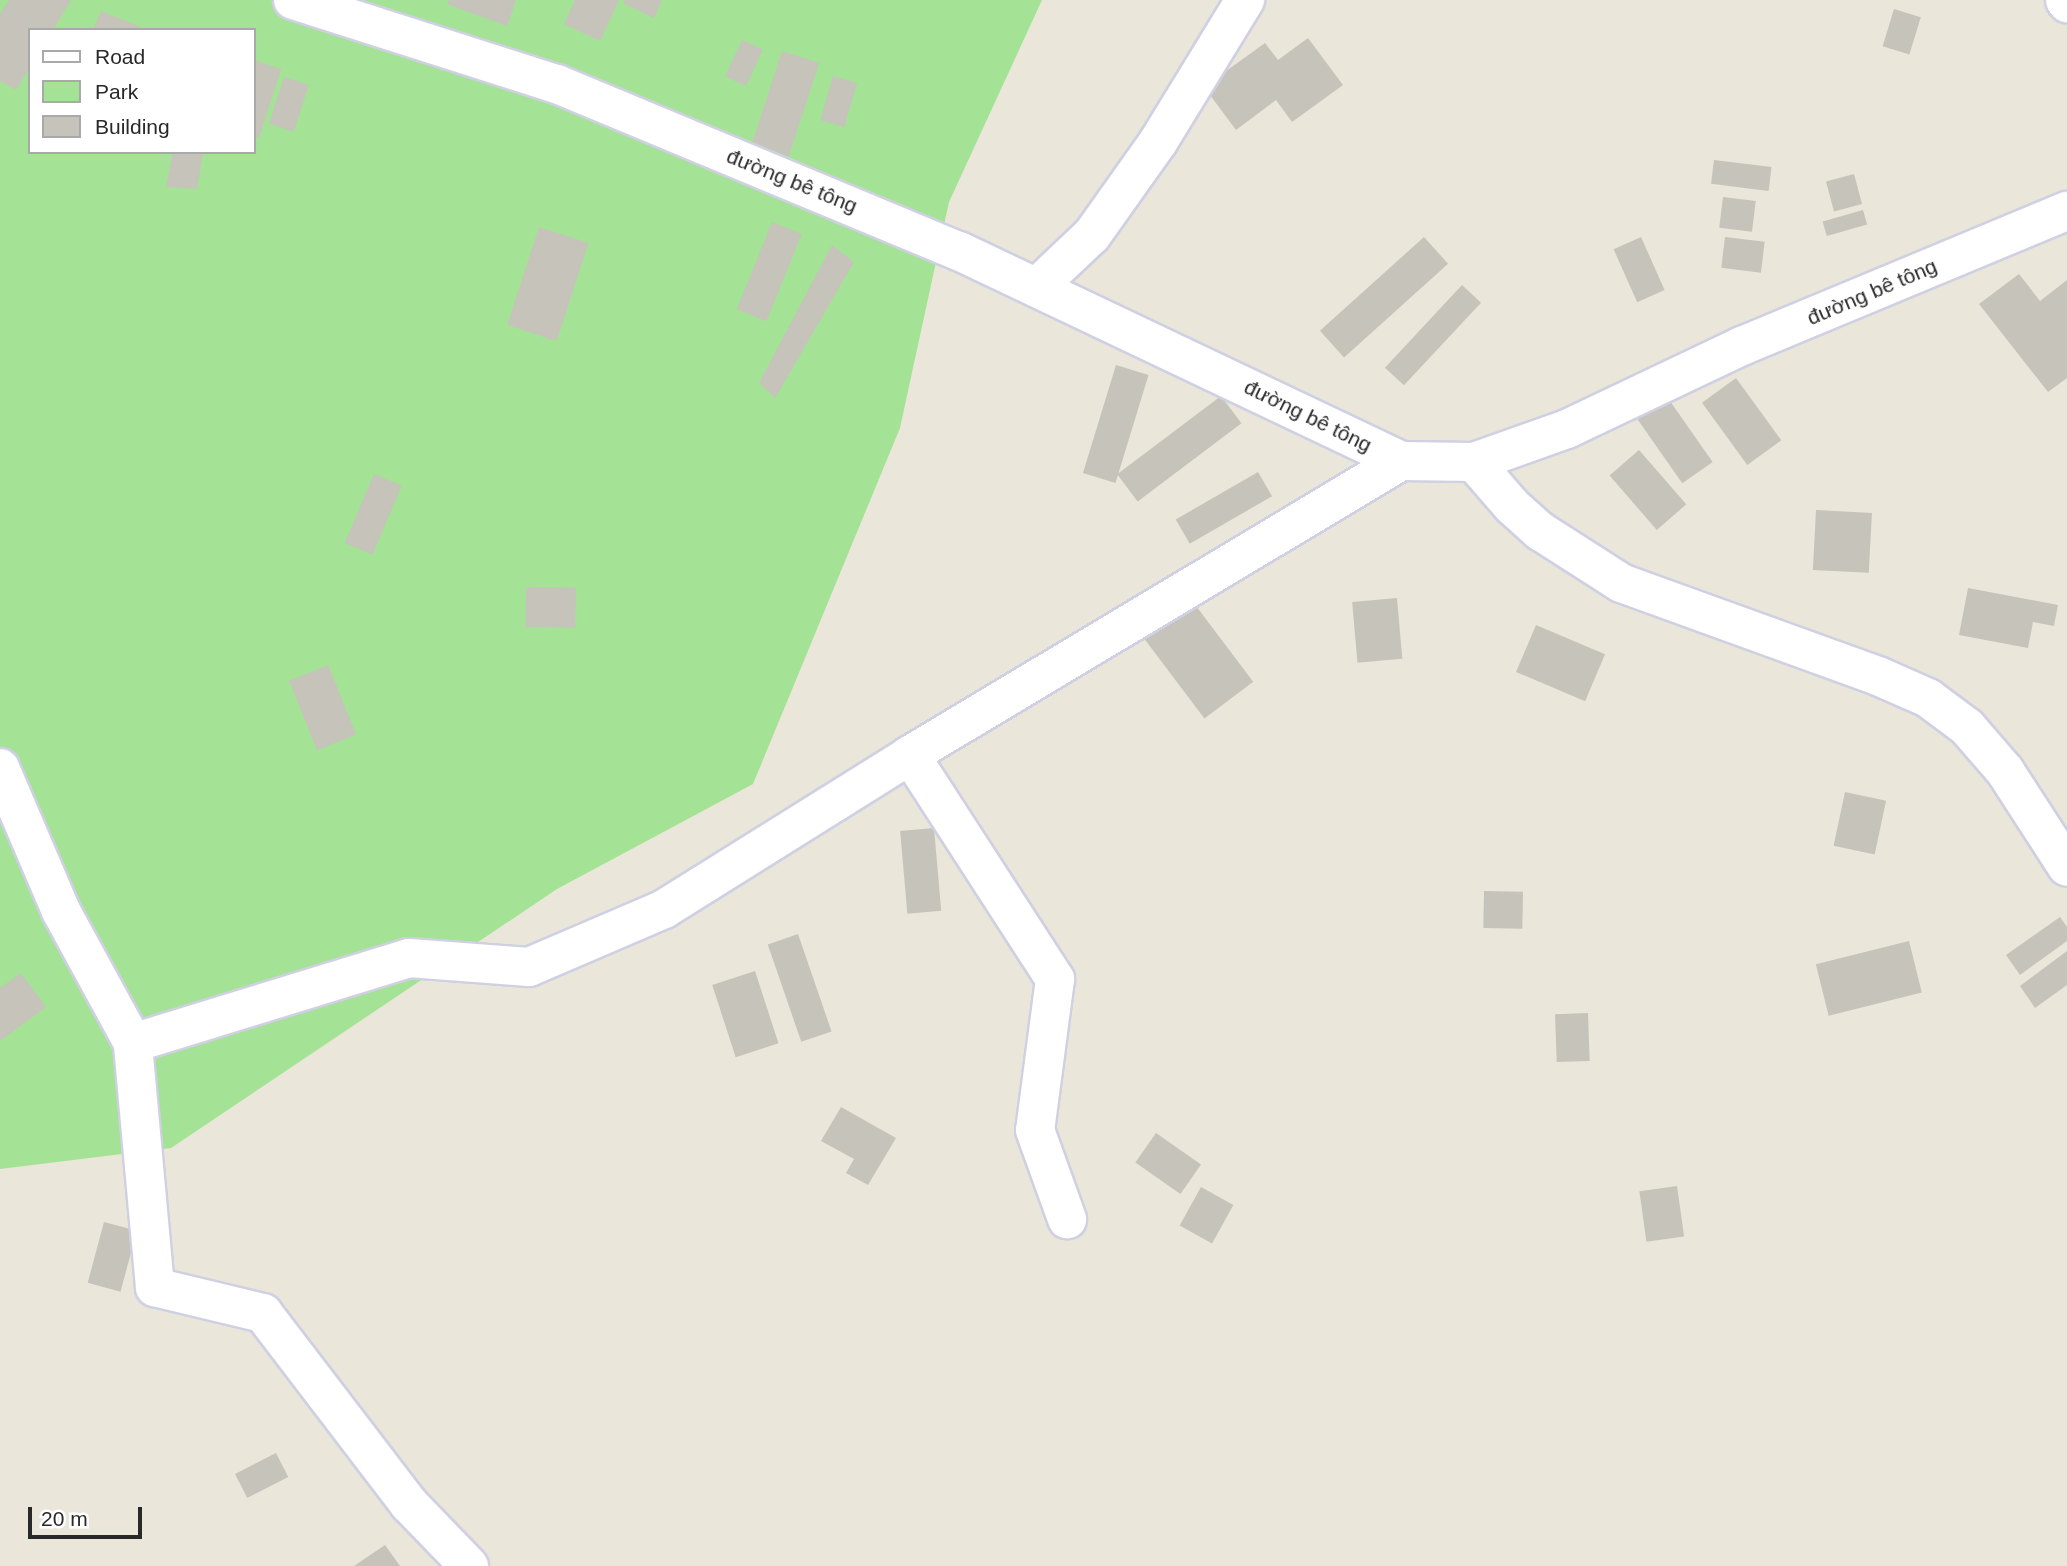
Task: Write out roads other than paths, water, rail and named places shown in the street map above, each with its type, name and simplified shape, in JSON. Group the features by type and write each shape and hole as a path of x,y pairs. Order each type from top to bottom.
{"street":[{"name":"đường bê tông","path":"293,0 558,85 1038,286 1401,461 1474,463 1567,429 1742,346 2067,211"},
{"path":"1038,286 1092,235 1158,142 1245,0"},
{"path":"133,1043 409,958 528,967 664,909 910,755 1401,461"},
{"path":"1474,463 1512,506 1540,531 1621,583 1878,676 1927,698 1967,727 2005,771 2067,867"},
{"path":"910,755 1055,979 1035,1130 1067,1219"},
{"path":"0,768 61,911 133,1043 155,1287 263,1313 409,1504 469,1566"}]}
